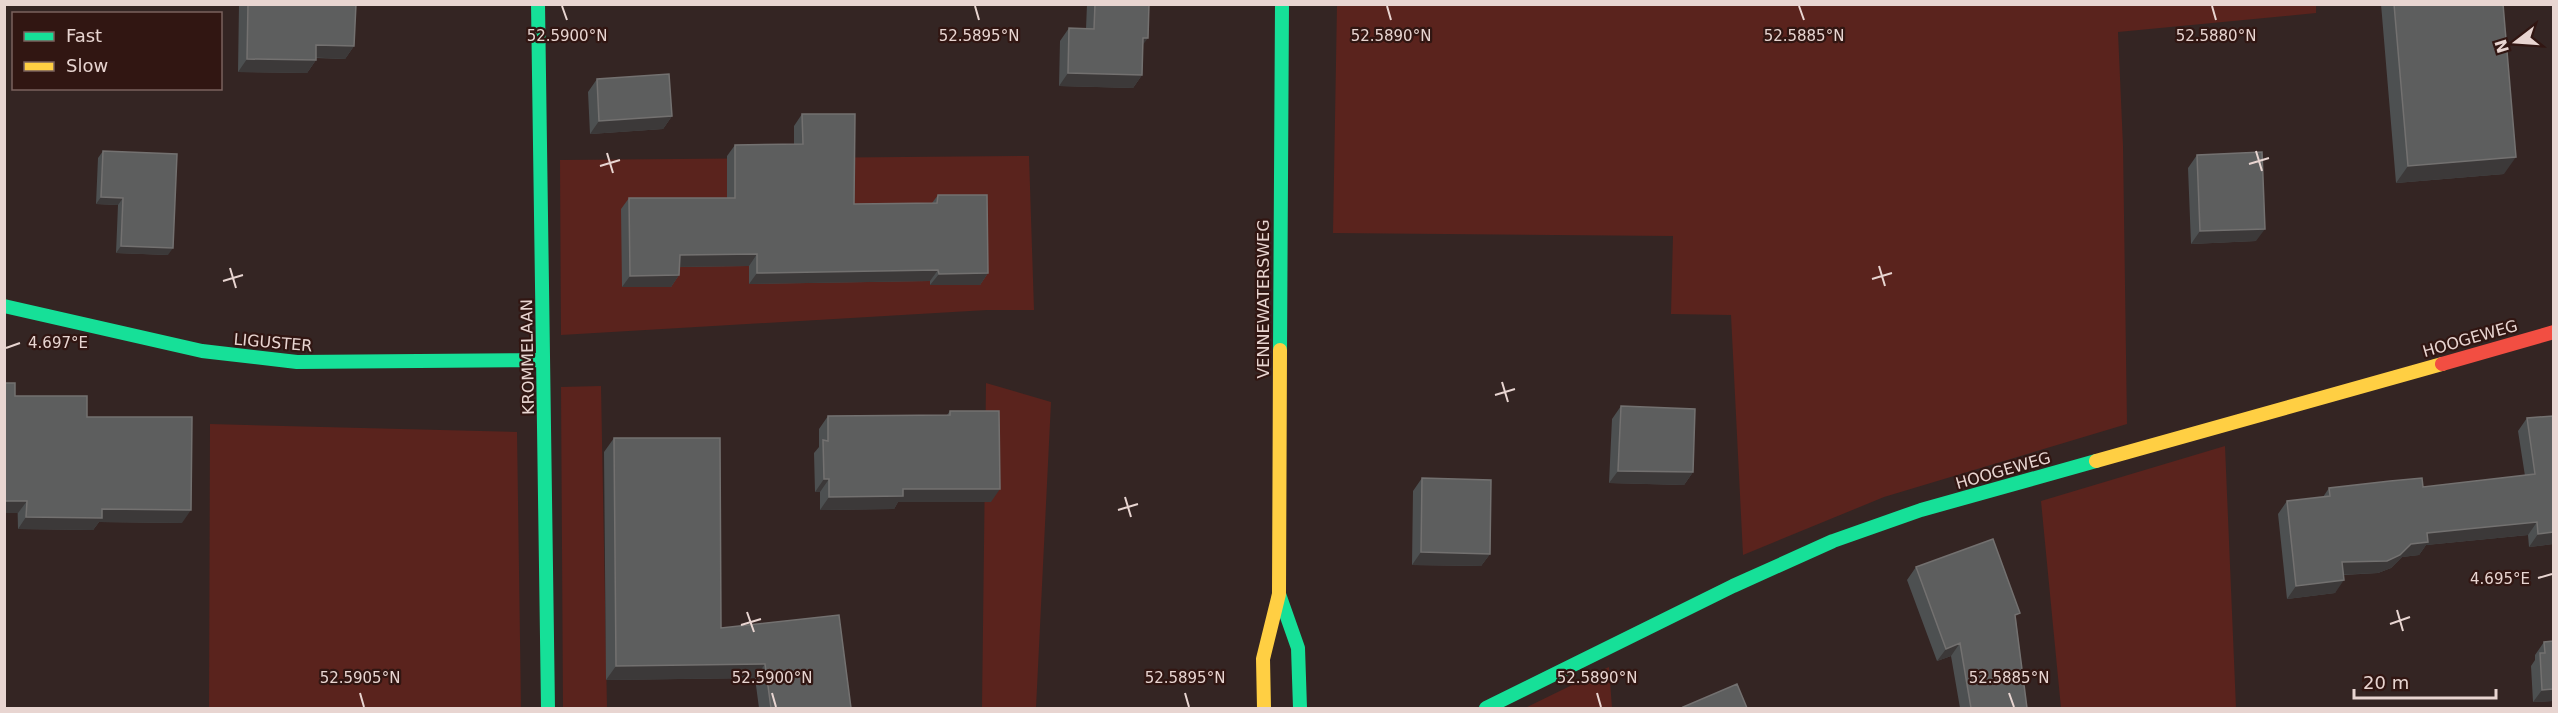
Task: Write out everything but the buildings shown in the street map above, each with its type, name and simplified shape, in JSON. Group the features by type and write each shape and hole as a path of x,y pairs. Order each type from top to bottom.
{"street":[{"name":"KROMMELAAN","path":"538,4 548,708"},
{"name":"VENNEWATERSWEG","path":"1264,708 1263,659 1279,594 1282,4"},
{"name":"LIGUSTER","path":"4,306 202,351 297,362 543,360"},
{"name":"HOOGEWEG","path":"1486,708 1732,586 1833,541 1866,529 1921,510 2553,332"},
{"name":"VENNEWATERSWEG","path":"1279,594 1298,648 1299,708"}],"shaded area":[{"path":"2316,4 2316,13 2118,32 2123,146 2127,424 1884,497 1743,555 1731,315 1671,314 1673,236 1333,233 1337,5"},
{"path":"1029,156 1034,310 987,310 561,335 560,160"},
{"path":"986,383 1051,402 1036,708 982,708"},
{"path":"601,386 607,708 563,708 561,387"},
{"path":"210,424 517,432 521,708 209,708"},
{"path":"2225,446 2236,708 2061,708 2041,501"},
{"path":"1609,667 1612,708 1525,708"}],"traffic: fast":[{"path":"538,4 548,708"},
{"path":"1280,350 1282,4"},
{"path":"4,306 202,351 297,362 543,360"},
{"path":"1486,708 1733,586 1833,541 1921,510 2096,461"},
{"path":"1279,594 1298,648 1300,708"}],"traffic: slow":[{"path":"1264,708 1263,659 1279,594 1280,350"},
{"path":"2096,461 2442,364"}],"traffic: jam":[{"path":"2442,364 2554,332"}]}
